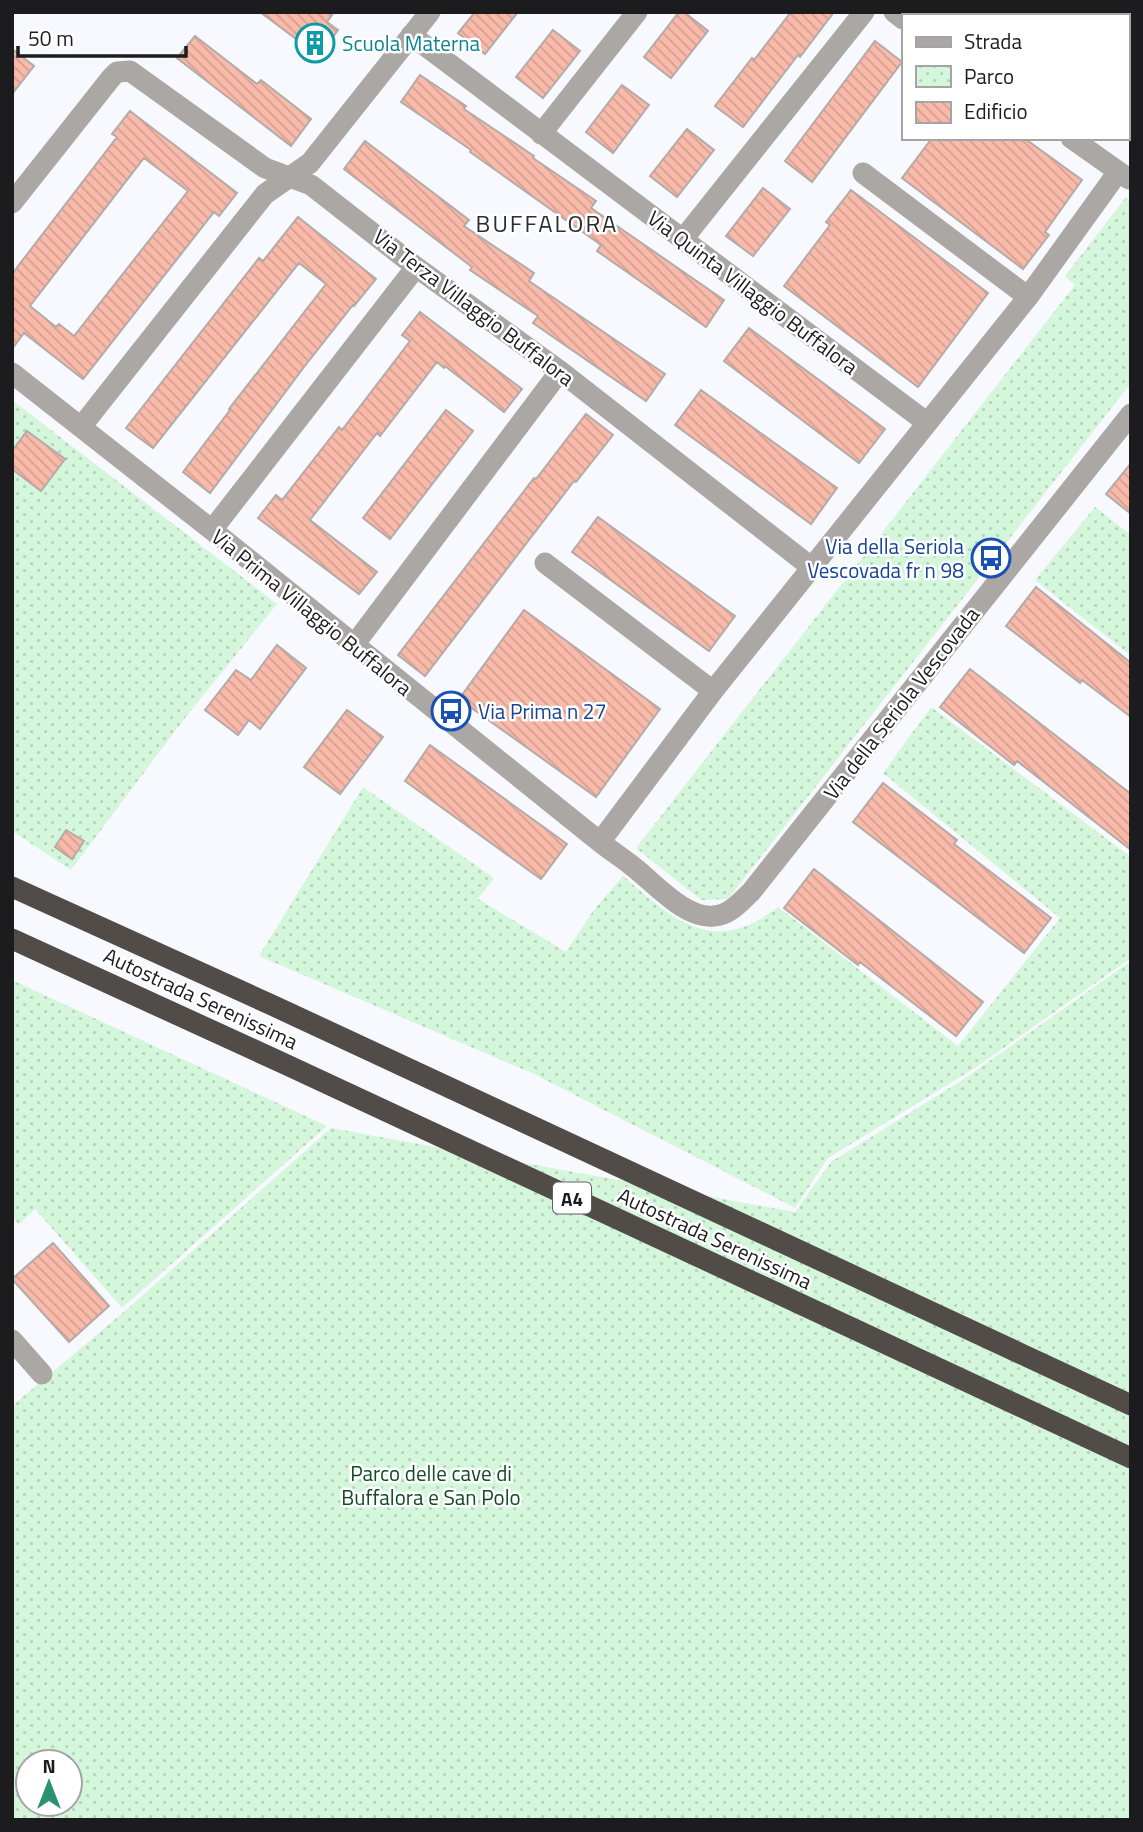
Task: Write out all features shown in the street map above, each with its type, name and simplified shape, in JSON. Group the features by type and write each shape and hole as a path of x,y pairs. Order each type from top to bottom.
{"highway":[{"name":"Autostrada Serenissima","path":"12,887 1131,1405"},
{"name":"Autostrada Serenissima","path":"12,940 238,1042 1131,1458"}],"street":[{"path":"81,427 265,194 310,163 430,12"},
{"path":"541,134 637,12"},
{"path":"683,239 864,12"},
{"name":"Via Quinta Villaggio Buffalora","path":"411,35 926,422"},
{"name":"Via Terza Villaggio Buffalora","path":"12,204 111,78 123,70 137,74 265,168 312,185 416,267 561,371 811,567"},
{"path":"600,842 713,691 1125,176 1074,140"},
{"path":"863,173 1028,296"},
{"path":"212,530 416,267"},
{"path":"354,645 561,371"},
{"name":"Via Prima Villaggio Buffalora","path":"12,373 679,905 696,914 715,916 732,910 751,892"},
{"name":"Via della Seriola Vescovada","path":"751,892 1131,414"},
{"path":"545,563 713,691"},
{"path":"12,1340 42,1374"}],"green space":[{"path":"1061,12 1131,12 1131,55 1129,14"},
{"path":"1126,197 1131,200 1131,383 728,899 701,900 636,848 1075,285 1065,276"},
{"path":"12,400 277,604 185,718 71,870 12,831"},
{"path":"1095,507 1131,535 1131,656 1035,580"},
{"path":"931,707 1131,857 1131,958 978,1066 828,1158 795,1208 534,1074 259,956 363,787 494,878 478,899 566,952 593,911 623,876 668,912 683,922 700,928 717,931 735,929 755,922 778,907 958,1046 1060,918 883,773"},
{"name":"Parco delle cave di Buffalora e San Polo","path":"1131,961 1131,1820 12,1820 12,1406 125,1311 331,1128 795,1212 831,1162 964,1079"},
{"path":"12,980 327,1126 122,1308 35,1209 19,1224 12,1217"}],"building":[{"name":"Scuola Materna","path":"260,12 334,12 327,22 338,30 319,56"},
{"path":"475,12 518,12 485,54 458,33"},
{"path":"679,12 684,12 708,31 671,78 644,57"},
{"path":"791,12 834,12 743,127 715,106"},
{"path":"553,30 580,51 543,98 516,77"},
{"path":"195,36 257,84 261,80 311,119 291,146 177,58"},
{"path":"875,41 902,62 812,182 785,161"},
{"path":"12,49 34,66 12,94"},
{"path":"420,75 596,201 591,208 724,300 706,327 597,251 601,245 401,102"},
{"path":"622,85 649,105 613,153 586,132"},
{"path":"130,111 237,193 219,216 214,212 83,379 24,333 12,349 12,274 117,137 112,134","holes":["144,158 188,191 74,336 59,324 56,327 30,306"]},
{"path":"687,129 714,150 677,197 650,176"},
{"path":"930,140 1027,140 1082,180 1045,232 1049,235 1023,269 902,178"},
{"path":"365,141 469,220 464,226 534,273 529,281 665,374 646,401 533,323 538,316 470,270 472,267 344,169"},
{"path":"763,188 790,209 753,256 726,236"},
{"path":"851,190 988,293 918,387 784,286 830,225 826,222"},
{"path":"298,217 376,279 304,367 210,493 183,472 326,284 299,263 153,448 126,428 259,258 263,261"},
{"path":"420,312 522,389 504,412 437,362 380,436 377,433 310,520 377,572 359,594 258,518 276,495 282,500 339,427 342,430 410,341 402,335"},
{"path":"749,328 885,429 859,463 724,361"},
{"path":"701,390 837,488 811,524 675,425"},
{"path":"446,410 473,431 390,539 363,518"},
{"path":"586,414 613,435 576,482 574,481 425,676 398,655"},
{"path":"27,431 65,459 41,491 12,469 12,451"},
{"path":"1131,463 1131,514 1106,494"},
{"path":"598,517 735,616 709,651 572,552"},
{"path":"1036,587 1131,663 1131,717 1082,680 1080,683 1006,626"},
{"path":"524,610 660,709 596,797 459,699"},
{"path":"277,645 306,668 260,729 249,720 238,735 205,710 236,670 251,680"},
{"path":"970,669 1131,794 1131,850 1017,761 1014,765 940,707"},
{"path":"347,710 383,737 340,794 304,767"},
{"path":"430,745 567,844 541,879 405,781"},
{"path":"883,783 957,840 954,844 1051,918 1024,953 853,822"},
{"path":"66,830 84,841 72,859 55,847"},
{"path":"814,869 983,1002 956,1036 784,908"},
{"path":"53,1243 109,1306 69,1342 12,1279"}],"place":[{"name":"Scuola Materna","path":"315,43"},
{"name":"Via della Seriola Vescovada fr n 98","path":"991,558"},
{"name":"Via Prima n 27","path":"451,711"}],"district":[{"name":"BUFFALORA","path":"547,223"}]}
